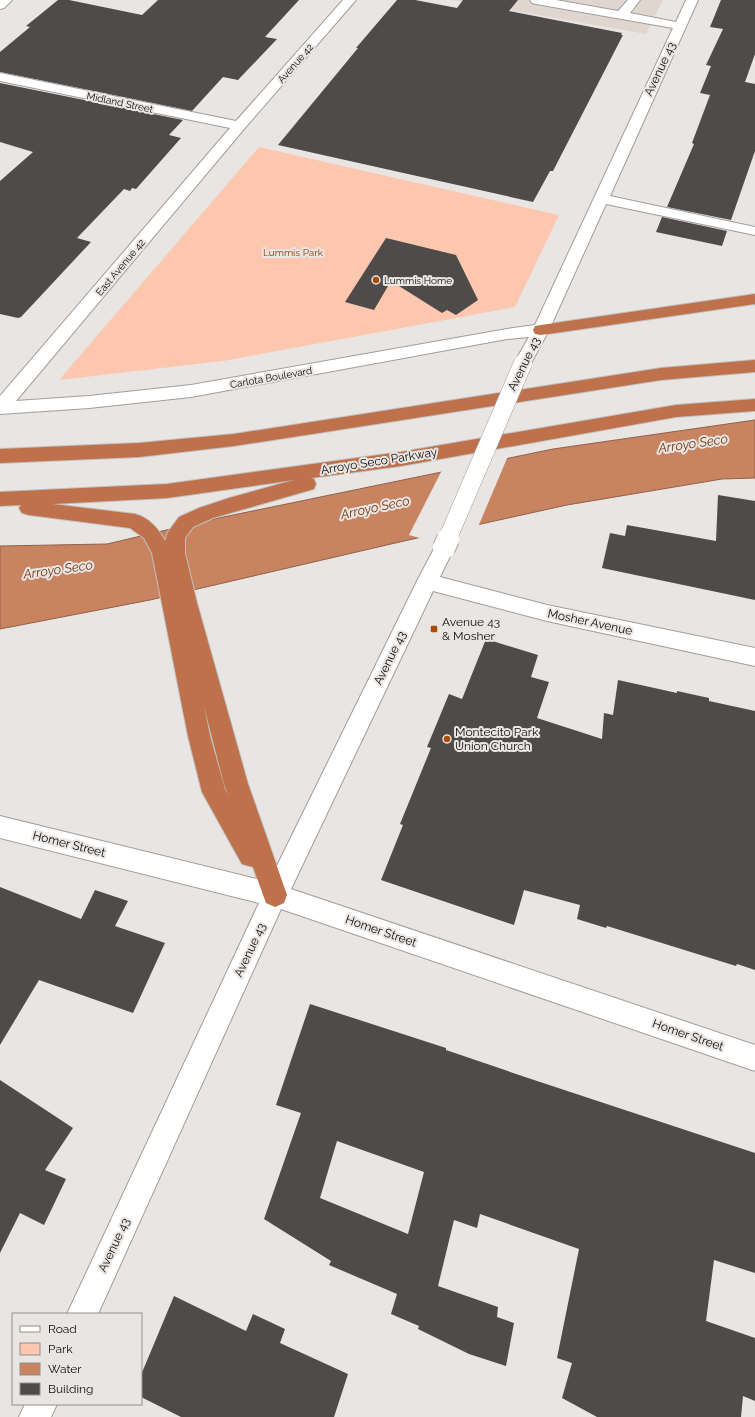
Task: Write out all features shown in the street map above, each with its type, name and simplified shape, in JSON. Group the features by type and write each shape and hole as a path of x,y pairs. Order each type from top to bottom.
{"highway":[{"path":"541,330 755,299"},
{"path":"730,303 755,302"},
{"path":"0,456 139,450 234,440 661,374 755,355"},
{"path":"661,374 755,366"},
{"name":"Arroyo Seco Parkway","path":"0,499 167,491 401,459 676,411 755,405"},
{"path":"179,605 175,537 186,522 206,513 236,503 401,459"},
{"path":"0,505 135,521 151,533 162,554 236,784 275,895"}],"street":[{"path":"0,5 6,0"},
{"name":"Avenue 42","path":"239,126 350,0"},
{"path":"536,0 680,26"},
{"path":"621,16 634,0"},
{"name":"Avenue 43","path":"82,1313 275,895 444,548 523,363 541,330 692,0"},
{"name":"Midland Street","path":"0,77 239,126"},
{"name":"East Avenue 42","path":"0,408 239,126"},
{"path":"601,199 753,231"},
{"name":"Carlota Boulevard","path":"0,408 88,402 191,391 507,334 541,330"},
{"name":"Mosher Avenue","path":"427,581 547,613 755,657"},
{"name":"Homer Street","path":"0,826 275,895 755,1058"},
{"path":"35,1417 41,1405"}],"shaded area":[{"path":"452,0 663,0 646,34"}],"green space":[{"name":"Lummis Park","path":"259,147 559,215 515,307 223,361 59,380"}],"water":[{"name":"Arroyo Seco","path":"755,420 755,478 722,479 567,505 150,600 0,629 0,546 107,544 209,520 553,449"}],"pier":[{"path":"508,456 478,527 423,539 409,535 442,470"}],"building":[{"path":"58,0 69,0 142,15 158,0 299,0 265,37 277,39 238,80 223,77 192,111 0,72 0,52 30,27 26,26"},
{"path":"397,0 415,0 457,8 463,0 518,0 509,11 622,33 621,35 623,35 553,171 550,171 533,202 278,145 358,48 356,48"},
{"path":"721,0 755,0 755,54 745,82 755,84 755,151 731,220 667,207 694,144 692,143 710,95 700,93 711,66 706,65 723,29 710,27"},
{"path":"0,83 183,120 169,135 181,138 136,189 132,188 130,191 124,189 77,238 91,242 21,317 18,318 0,314 0,181 33,152 0,142"},
{"path":"662,217 727,231 722,246 656,232"},
{"path":"386,238 456,255 478,300 456,315 447,310 442,313 391,281 374,310 345,302"},
{"path":"718,495 755,501 755,600 602,568 610,533 625,536 627,525 716,541"},
{"path":"486,639 538,655 531,677 549,682 537,718 602,739 604,713 613,715 618,680 677,693 677,691 709,698 709,701 755,711 755,970 737,964 736,966 607,926 606,928 577,919 580,905 524,890 514,925 381,880 403,825 400,824 431,748 427,747 449,694 462,699"},
{"path":"0,887 81,919 95,890 128,901 115,926 165,943 133,1013 39,980 0,1045"},
{"path":"310,1004 446,1048 446,1050 525,1077 755,1153 755,1273 714,1260 706,1321 755,1338 755,1401 743,1396 741,1417 597,1417 562,1398 572,1363 557,1358 579,1249 480,1214 477,1228 454,1220 438,1286 498,1307 497,1317 514,1323 506,1366 469,1354 418,1329 419,1326 391,1314 397,1294 329,1265 331,1261 264,1219 301,1113 276,1105","holes":["337,1141 424,1172 408,1234 320,1198"]},
{"path":"0,1080 73,1128 45,1170 66,1179 44,1225 20,1213 0,1253"},
{"path":"174,1296 246,1331 253,1314 285,1329 280,1343 348,1374 334,1417 181,1417 142,1398 142,1373"}],"place":[{"name":"Lummis Home","path":"376,280"},
{"name":"Avenue 43 & Mosher","path":"434,629"},
{"name":"Montecito Park Union Church","path":"447,739"}]}
